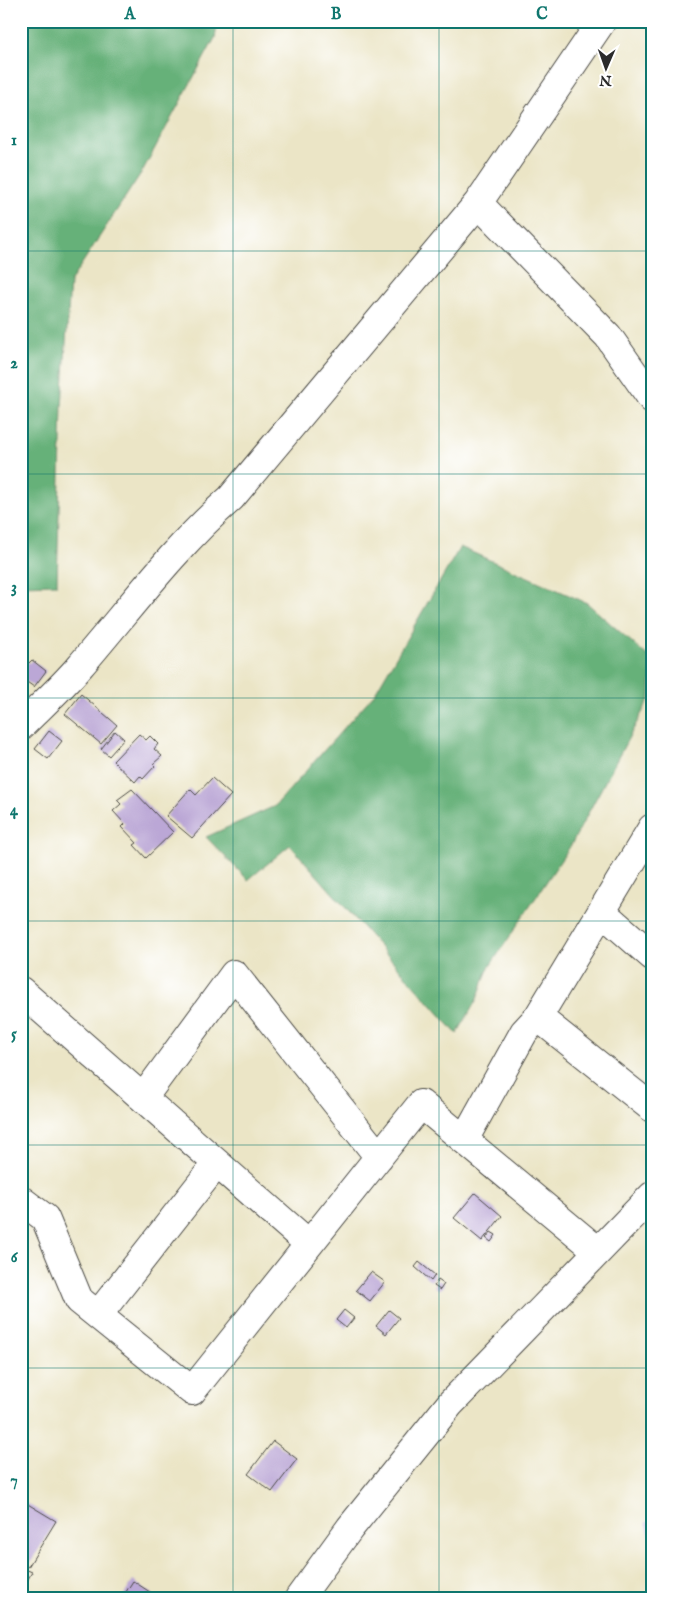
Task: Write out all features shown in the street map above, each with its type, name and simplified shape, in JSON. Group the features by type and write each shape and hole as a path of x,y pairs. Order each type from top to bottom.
{"street":[{"path":"21,726 79,667 157,572 200,526 231,498 478,203 602,21"},
{"path":"478,203 608,336 652,399"},
{"path":"464,1140 524,1032 538,1017 652,828"},
{"path":"602,912 652,956"},
{"path":"143,1098 234,974 379,1157"},
{"path":"21,991 309,1244"},
{"path":"538,1017 652,1108"},
{"path":"21,1200 45,1218 79,1300 192,1391 421,1104 598,1251"},
{"path":"98,1315 217,1163"},
{"path":"299,1598 350,1528 450,1404 652,1196"}],"green space":[{"path":"21,21 218,21 215,38 143,170 70,282 62,406 57,584 21,585"},
{"path":"460,547 587,603 651,659 650,698 571,845 488,969 477,999 457,1034 290,845 248,880 206,837 275,806 375,693"}],"building":[{"path":"24,659 29,663 32,660 46,671 34,687 21,678 21,662"},
{"path":"81,694 117,725 101,744 65,714"},
{"path":"49,731 62,741 48,759 35,749"},
{"path":"115,731 124,739 109,756 101,749"},
{"path":"139,734 146,740 150,736 158,744 154,749 162,756 153,764 155,766 143,779 140,776 135,782 113,761"},
{"path":"212,778 231,795 192,838 166,816 190,789 196,795"},
{"path":"132,789 173,832 146,858 134,845 137,843 122,827 125,824 113,811 121,804 117,800"},
{"path":"475,1193 502,1216 482,1241 454,1218"},
{"path":"491,1232 496,1235 491,1242 486,1238"},
{"path":"419,1262 435,1275 431,1281 415,1267"},
{"path":"371,1272 385,1282 370,1301 356,1290"},
{"path":"438,1280 444,1284 440,1290 434,1286"},
{"path":"344,1310 354,1318 346,1328 336,1320"},
{"path":"389,1310 399,1318 386,1334 376,1326"},
{"path":"273,1441 297,1459 272,1492 248,1474"},
{"path":"26,1503 56,1521 28,1567 21,1563 21,1512"},
{"path":"652,1521 652,1540 651,1540 646,1522"},
{"path":"25,1569 32,1572 23,1588 21,1587 21,1575"},
{"path":"133,1581 153,1594 151,1598 122,1598"}]}
